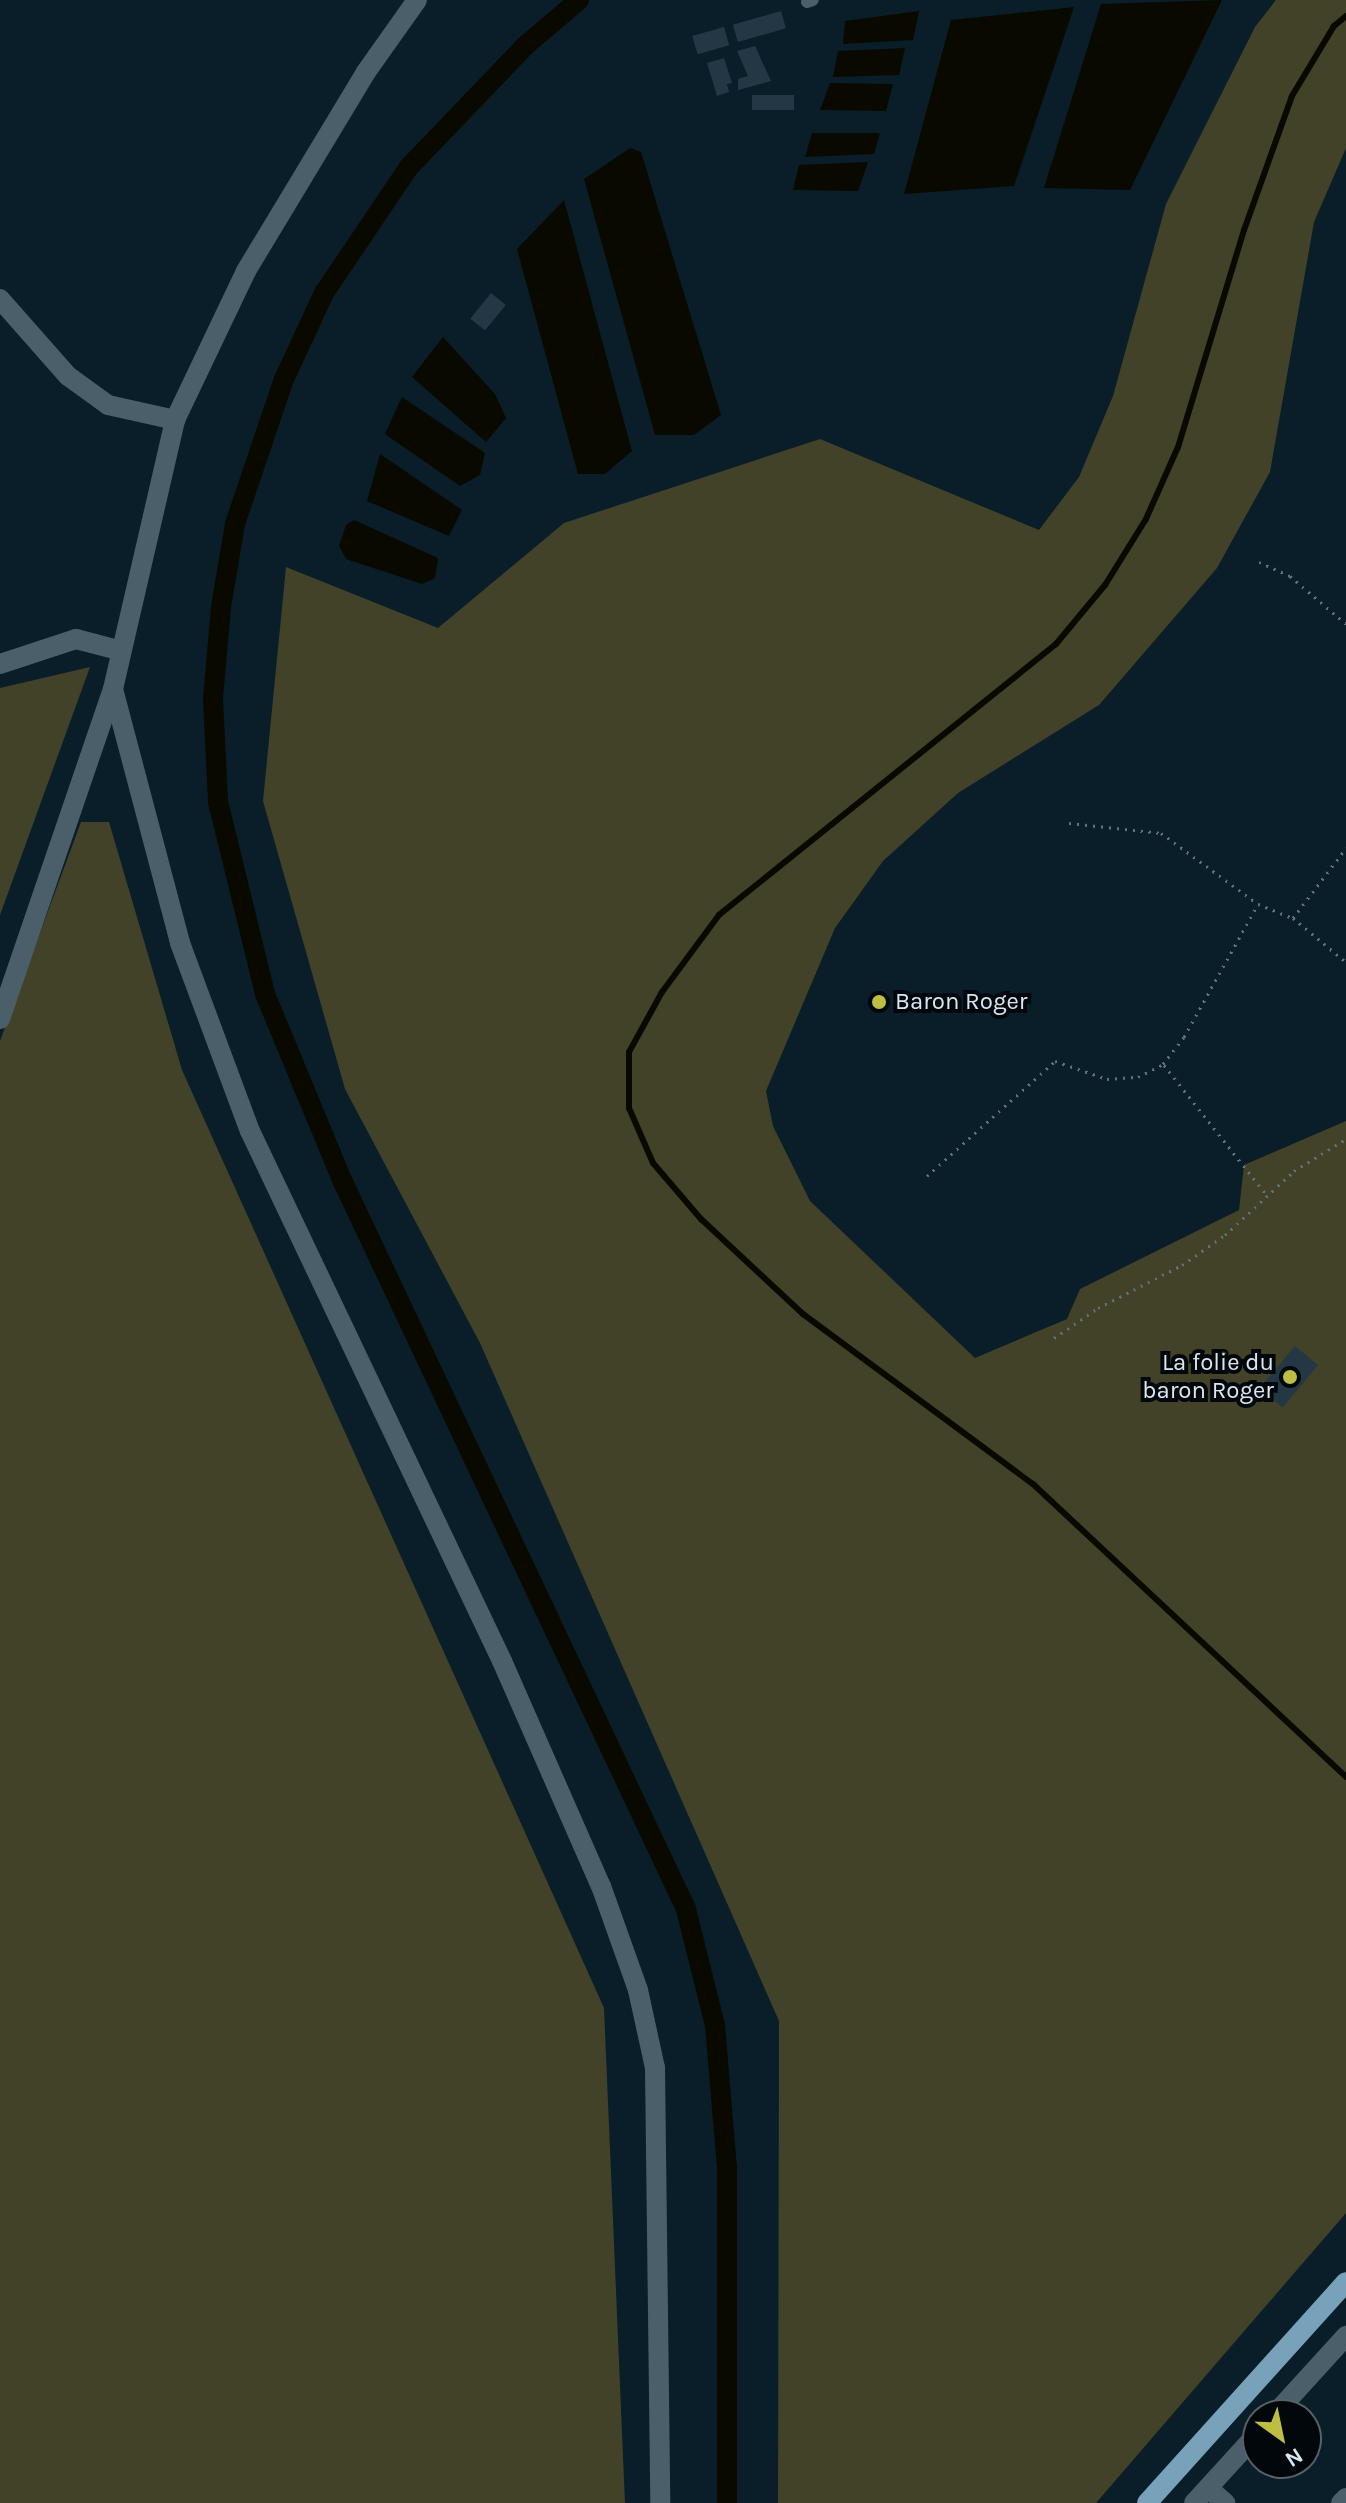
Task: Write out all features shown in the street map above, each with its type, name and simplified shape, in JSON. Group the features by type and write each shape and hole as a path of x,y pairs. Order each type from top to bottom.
{"main road":[{"path":"1147,2503 1346,2282"}],"street":[{"path":"0,1019 113,689 118,650 175,420 246,271 366,72 417,0"},
{"path":"0,299 68,376 108,405 175,420"},
{"path":"0,664 76,639 118,650"},
{"path":"113,689 180,943 250,1131 502,1661 601,1886 638,1990 655,2068 660,2503"},
{"path":"1289,2399 1346,2336"},
{"path":"1225,2503 1201,2496 1242,2451"},
{"path":"1341,2503 1346,2498"}],"path":[{"path":"1259,562 1290,576 1346,624"},
{"path":"1069,823 1161,833 1258,904 1293,918 1346,962"},
{"path":"1293,918 1346,848"},
{"path":"927,1176 1055,1061 1107,1079 1138,1077 1163,1064 1184,1037 1258,904"},
{"path":"1163,1064 1266,1194"},
{"path":"1054,1338 1098,1308 1182,1265 1225,1235 1266,1194 1346,1139"}],"shaded area":[{"path":"1222,0 1130,190 1044,188 1101,4"},
{"path":"1276,0 1346,0 1346,148 1314,222 1270,472 1217,568 1099,705 958,793 883,861 835,928 766,1091 773,1126 810,1201 975,1358 1067,1319 1080,1289 1239,1210 1244,1165 1346,1121 1346,2213 1096,2503 778,2503 779,2021 480,1343 345,1089 263,801 286,567 438,628 564,523 820,439 1039,530 1079,477 1113,396 1166,204 1255,27"},
{"path":"1074,7 1014,186 904,194 951,20"},
{"path":"919,11 913,40 843,44 845,21"},
{"path":"905,48 899,75 833,77 838,51"},
{"path":"830,83 893,84 886,111 820,110"},
{"path":"812,133 880,133 874,154 805,157"},
{"path":"630,148 641,152 721,415 694,435 655,435 584,179"},
{"path":"868,162 858,191 793,190 799,165"},
{"path":"564,200 632,451 605,474 578,474 517,249"},
{"path":"443,337 495,394 506,418 486,442 412,377"},
{"path":"402,397 485,453 480,475 460,486 385,434"},
{"path":"380,454 462,510 449,536 367,501"},
{"path":"354,520 438,558 435,578 422,584 346,559 339,546 346,525"},
{"path":"90,667 0,915 0,688"},
{"path":"81,822 109,822 182,1070 604,2008 625,2503 0,2503 0,1041"}],"building":[{"path":"781,11 786,28 738,42 733,25"},
{"path":"724,27 729,45 698,54 692,36"},
{"path":"755,46 771,81 738,90 738,79 748,76 737,51"},
{"path":"724,58 732,83 727,84 729,92 717,96 707,63"},
{"path":"752,95 794,95 794,110 752,110"},
{"path":"491,293 506,305 485,331 470,319"},
{"name":"La folie du baron Roger","path":"1295,1346 1318,1365 1283,1407 1260,1388"}],"waterway":[{"path":"579,0 526,45 409,167 324,293 284,379 235,524 221,607 213,699 218,802 265,994 343,1182 686,1909 715,2025 727,2167 727,2503"},
{"path":"1346,16 1334,26 1292,96 1244,230 1178,447 1146,519 1105,585 1056,644 719,915 662,992 629,1052 629,1108 653,1163 701,1219 803,1314 1033,1484 1346,1777"}],"place":[{"name":"Baron Roger","path":"879,1002"},
{"name":"La folie du baron Roger","path":"1290,1377"}]}
